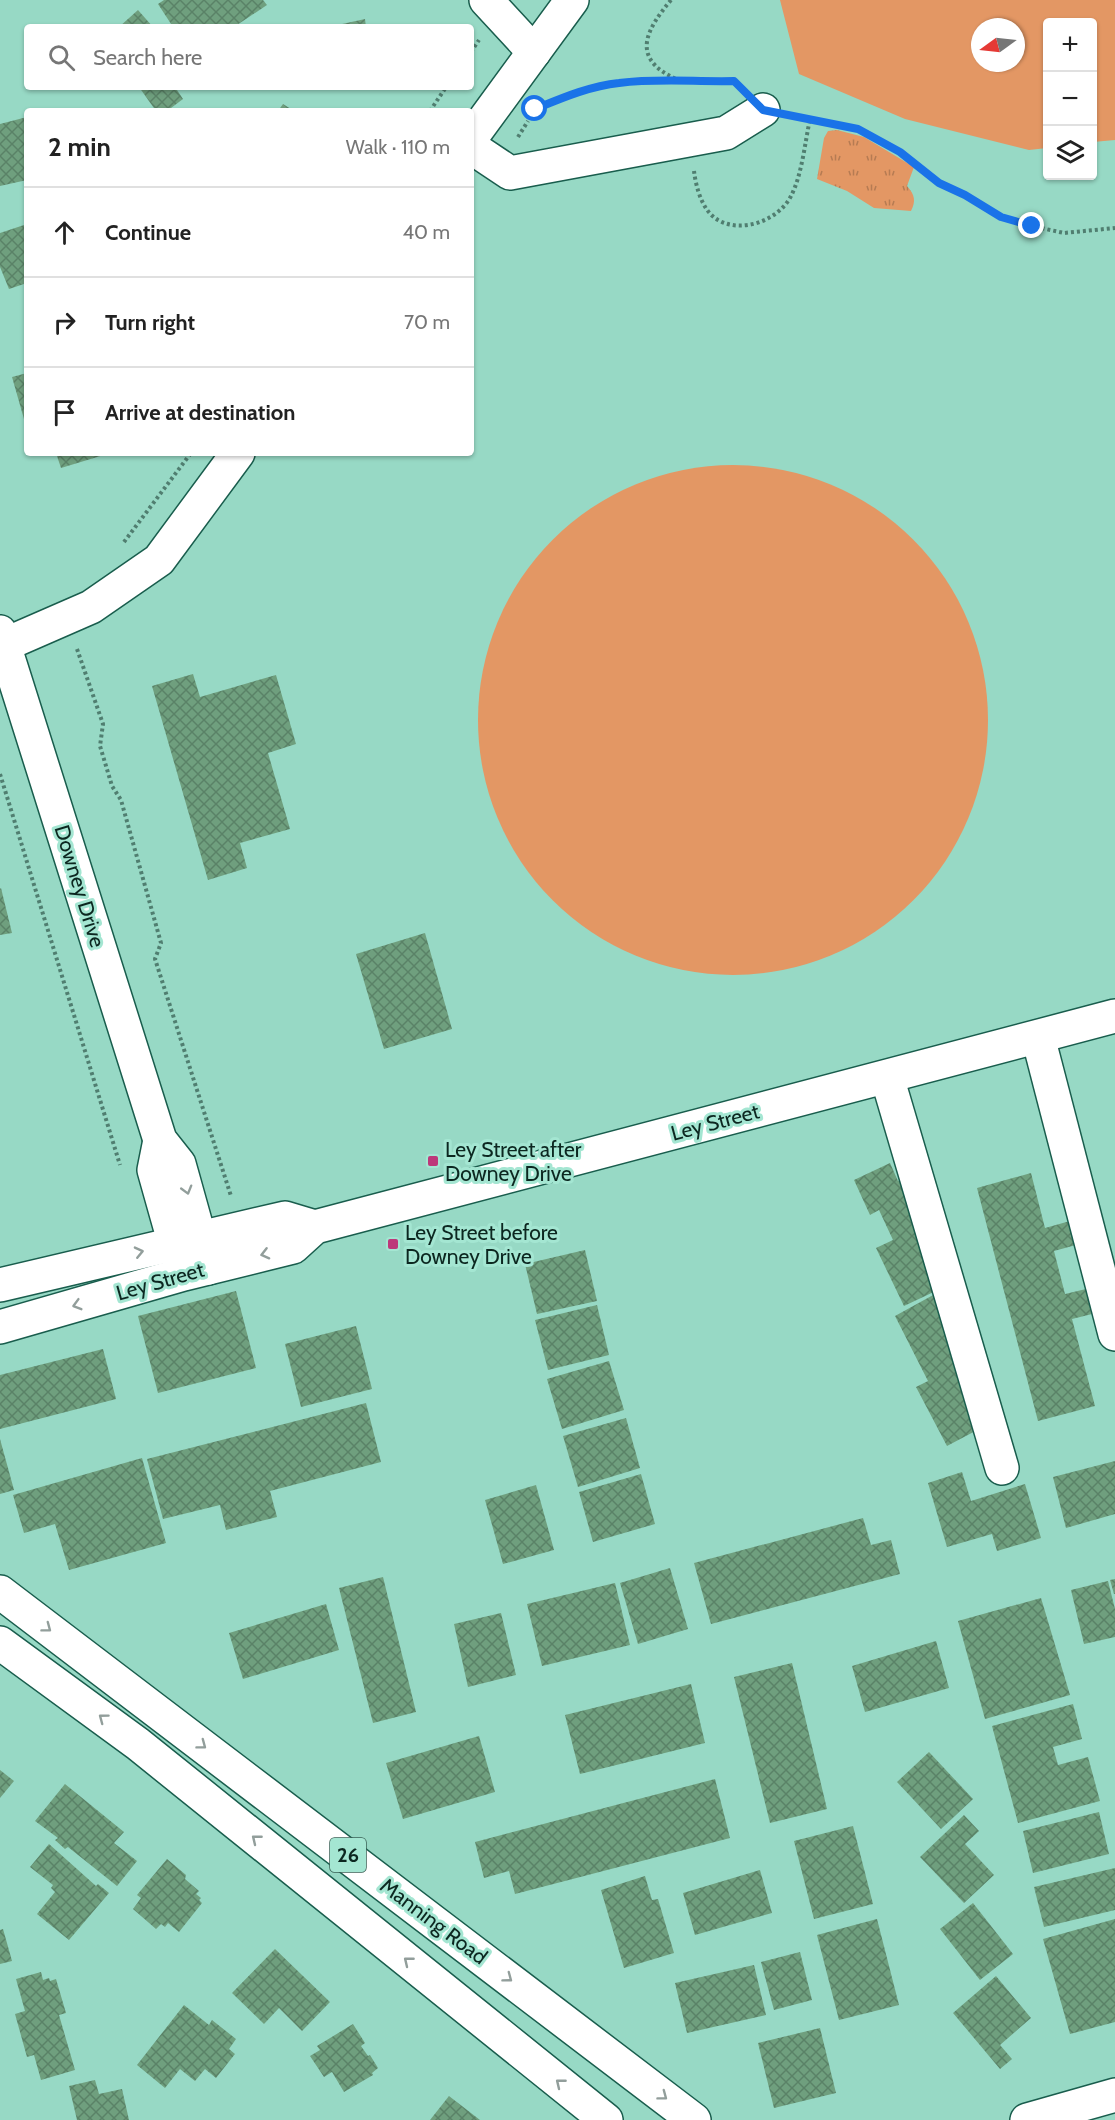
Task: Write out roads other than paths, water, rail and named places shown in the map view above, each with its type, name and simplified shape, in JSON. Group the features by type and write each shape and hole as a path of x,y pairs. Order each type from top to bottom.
{"street":[{"path":"486,0 534,52"},
{"path":"474,134 572,0"},
{"path":"474,149 510,174 726,133 763,110"},
{"path":"2,638 67,618 91,607 159,560 236,456"},
{"name":"Downey Drive","path":"2,638 160,1140 179,1164 192,1256"},
{"name":"Ley Street","path":"0,1285 192,1256 292,1247 315,1227 1115,1017"},
{"path":"1038,1037 1115,1334"},
{"path":"887,1077 1002,1468"},
{"name":"Ley Street","path":"0,1327 192,1256"},
{"name":"Manning Road","path":"0,1592 694,2120"},
{"name":"26","path":"0,1643 138,1744 606,2120"},
{"path":"1027,2120 1115,2095"}],"place":[{"name":"Ley Street after Downey Drive","path":"433,1161"},
{"name":"Ley Street before Downey Drive","path":"393,1244"}]}
